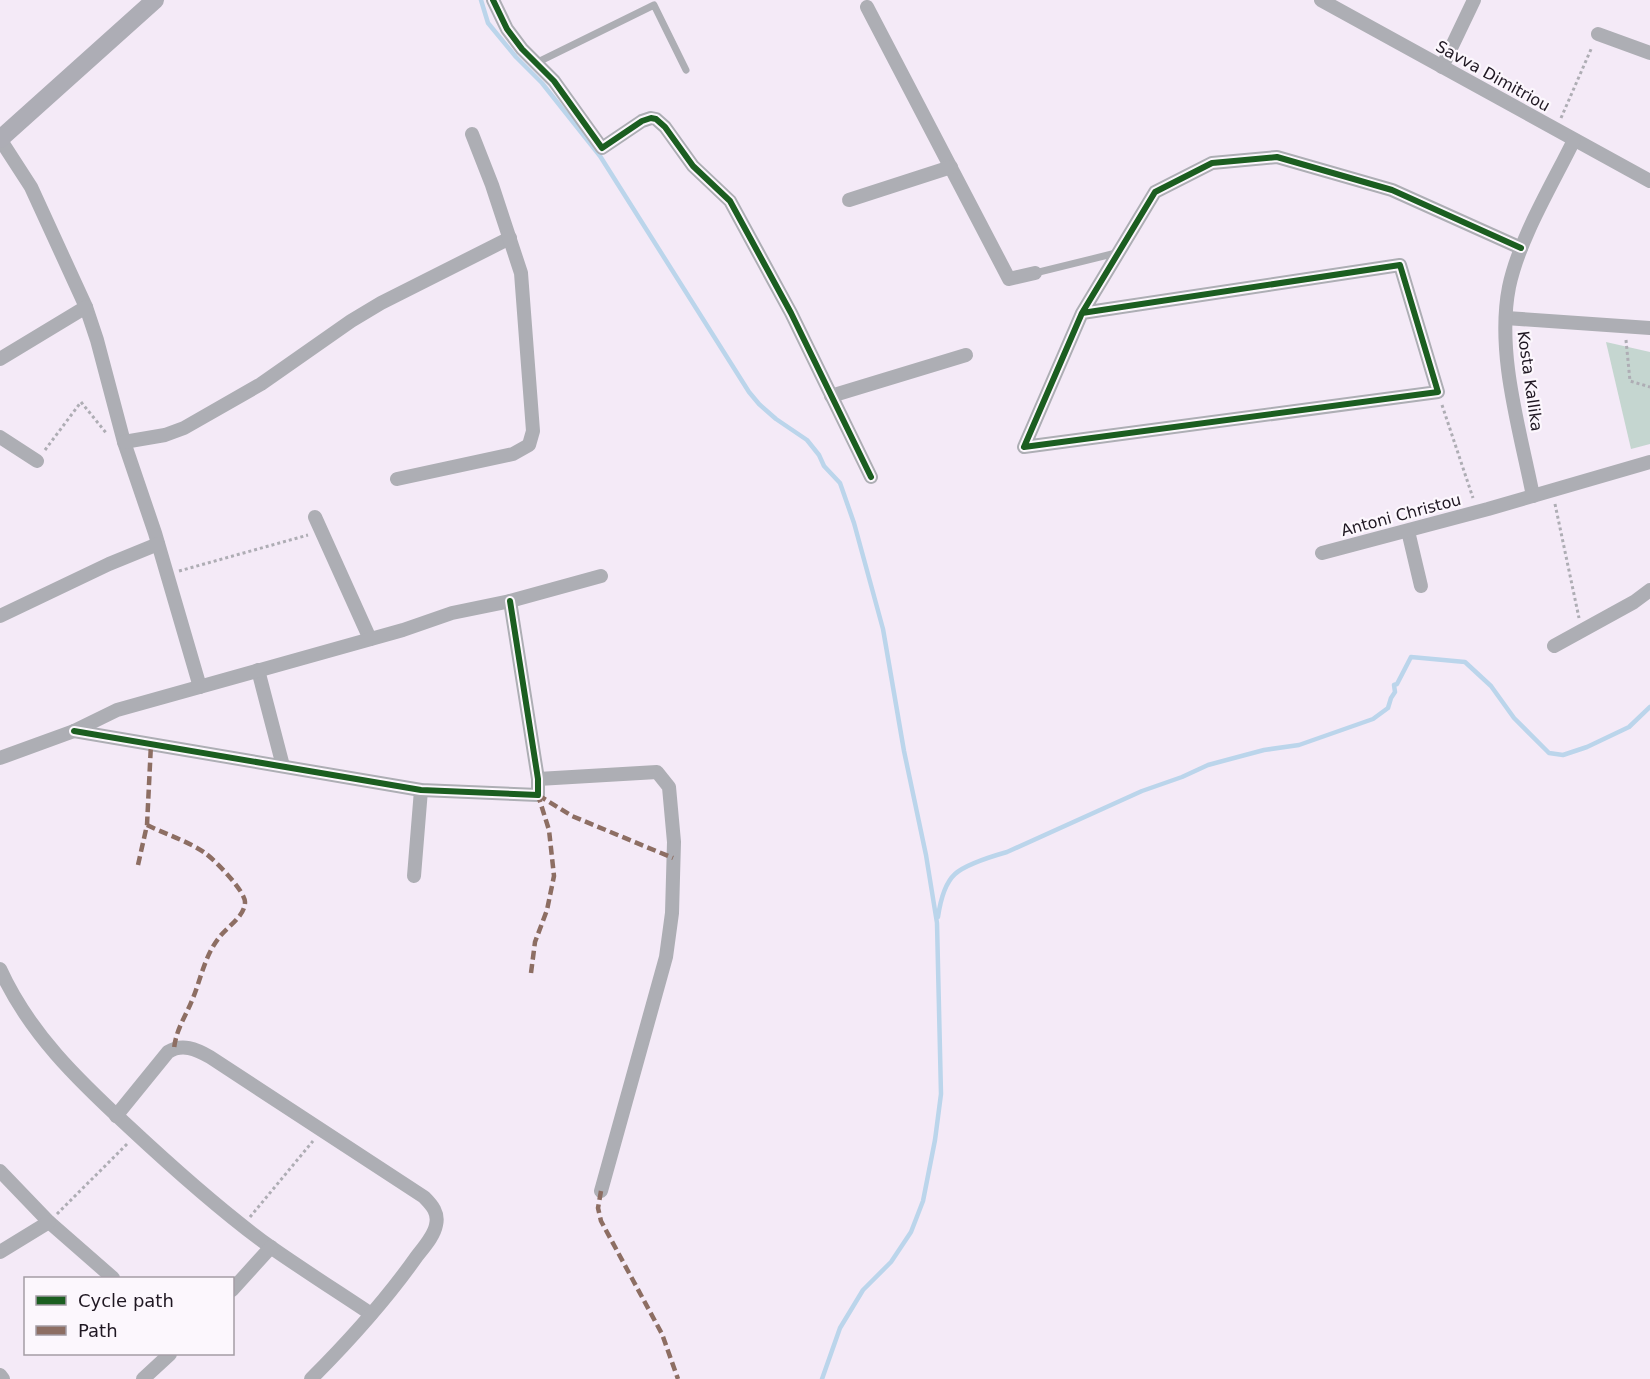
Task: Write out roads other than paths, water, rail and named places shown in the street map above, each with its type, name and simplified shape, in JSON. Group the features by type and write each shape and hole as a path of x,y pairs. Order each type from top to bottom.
{"main road":[{"path":"0,139 155,0"}],"street":[{"path":"493,0 507,29 554,81 602,148 642,121 651,118 661,122 693,166 735,207 791,313 871,477"},
{"name":"Savva Dimitriou","path":"1321,0 1650,181"},
{"path":"1442,67 1474,0"},
{"path":"867,7 1009,279 1035,273"},
{"path":"1598,34 1650,53"},
{"path":"397,479 513,454 529,446 533,431 523,282 486,168 472,134"},
{"path":"0,139 31,187 86,307 124,442 158,544 200,687"},
{"name":"Kosta Kallika","path":"1533,496 1505,348 1509,287 1521,248 1574,140"},
{"path":"1082,313 1400,265 1438,392 1024,447 1082,313 1155,192 1212,163 1277,157 1392,190 1521,248"},
{"path":"849,200 951,167"},
{"path":"124,442 165,435 184,428 261,384 351,321 381,303 510,238"},
{"path":"0,359 86,307"},
{"path":"1506,318 1650,328"},
{"path":"831,396 966,355"},
{"path":"0,437 37,461"},
{"name":"Antoni Christou","path":"1322,554 1650,462"},
{"path":"315,517 370,639"},
{"path":"1408,531 1421,586"},
{"path":"0,616 109,564 158,544"},
{"path":"2,752 74,731 117,710 452,614 601,576"},
{"path":"1554,646 1634,602 1650,590"},
{"path":"74,731 421,790 538,795 538,779 510,601"},
{"path":"258,670 283,766"},
{"path":"538,779 657,772 669,787 674,850 672,913 666,957 601,1191"},
{"path":"414,876 421,790"},
{"path":"0,969 6,999 29,1021 64,1064 116,1116 271,1247 371,1314"},
{"path":"116,1116 168,1052 189,1047 210,1057 424,1197 436,1213 436,1226 433,1233 405,1274 311,1379"},
{"path":"0,1170 49,1222 112,1277"},
{"path":"0,1252 49,1222"},
{"path":"234,1288 271,1247"},
{"path":"143,1379 168,1355"},
{"path":"0,1375 3,1379"}],"lane":[{"path":"536,63 654,5 686,70"},
{"path":"1035,273 1119,252"}],"waterway":[{"path":"481,0 488,23 516,57 542,83 600,156 749,392 776,419 807,440 819,455 824,466 840,483 854,523 883,629 937,923 941,1094 923,1201 911,1232 891,1262 863,1290 840,1328 822,1379"},
{"path":"938,917 941,900 948,883 960,870 973,864 1007,852 1142,791 1208,765 1264,750 1299,745 1373,719 1388,708 1395,692 1394,685 1397,684 1411,657 1465,662 1491,686 1514,718 1549,753 1563,755 1587,747 1629,727 1650,707"}]}
